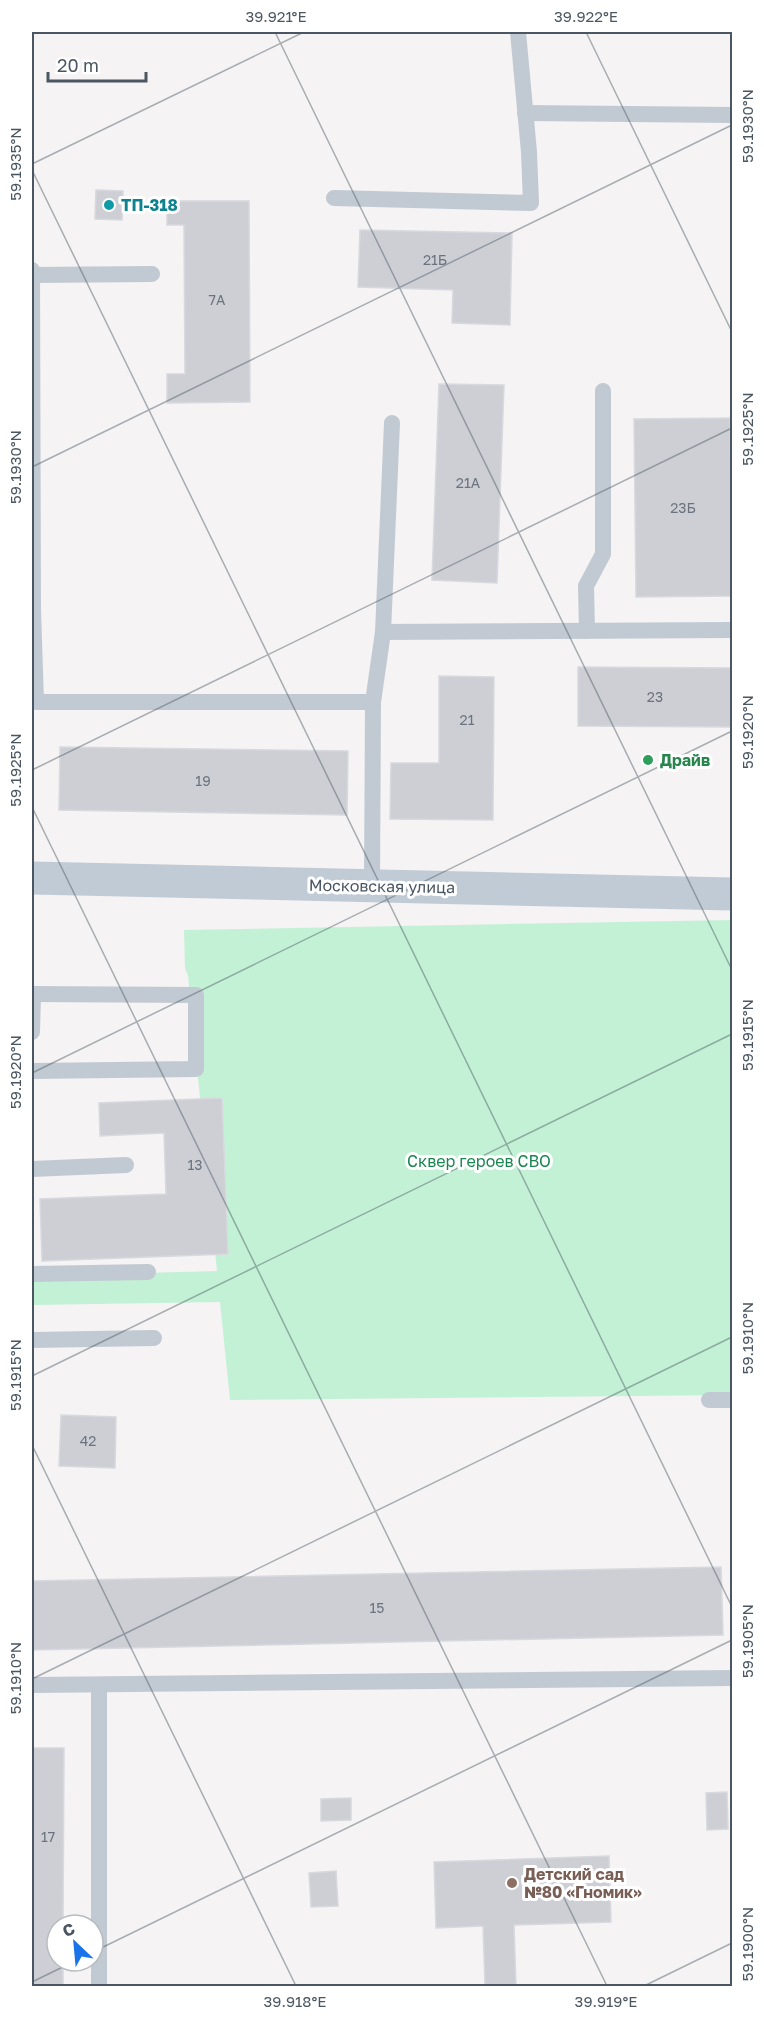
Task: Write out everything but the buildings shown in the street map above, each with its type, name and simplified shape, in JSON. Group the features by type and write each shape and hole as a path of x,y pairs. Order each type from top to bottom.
{"street":[{"name":"Московская улица","path":"32,878 732,894"}],"lane":[{"path":"334,198 531,203 518,32"},
{"path":"525,113 732,114"},
{"path":"152,274 32,272 33,627 36,702 374,702"},
{"path":"586,631 586,586 603,554 603,391"},
{"path":"372,886 374,702 383,632 392,423"},
{"path":"383,632 732,630"},
{"path":"32,1032 32,994 196,995 196,1069 32,1071"},
{"path":"32,1169 126,1165"},
{"path":"32,1274 148,1272"},
{"path":"32,1340 154,1338"},
{"path":"709,1400 732,1400"},
{"path":"32,1685 732,1678"},
{"path":"99,1685 99,1986"}],"green space":[{"name":"Сквер героев СВО","path":"732,920 732,1395 230,1400 220,1302 32,1305 32,1276 217,1271 188,976 185,968 184,930"}],"place":[{"name":"ТП-318","path":"109,205"},
{"name":"Драйв","path":"648,760"},
{"name":"Детский сад №80 «Гномик»","path":"512,1883"}]}
